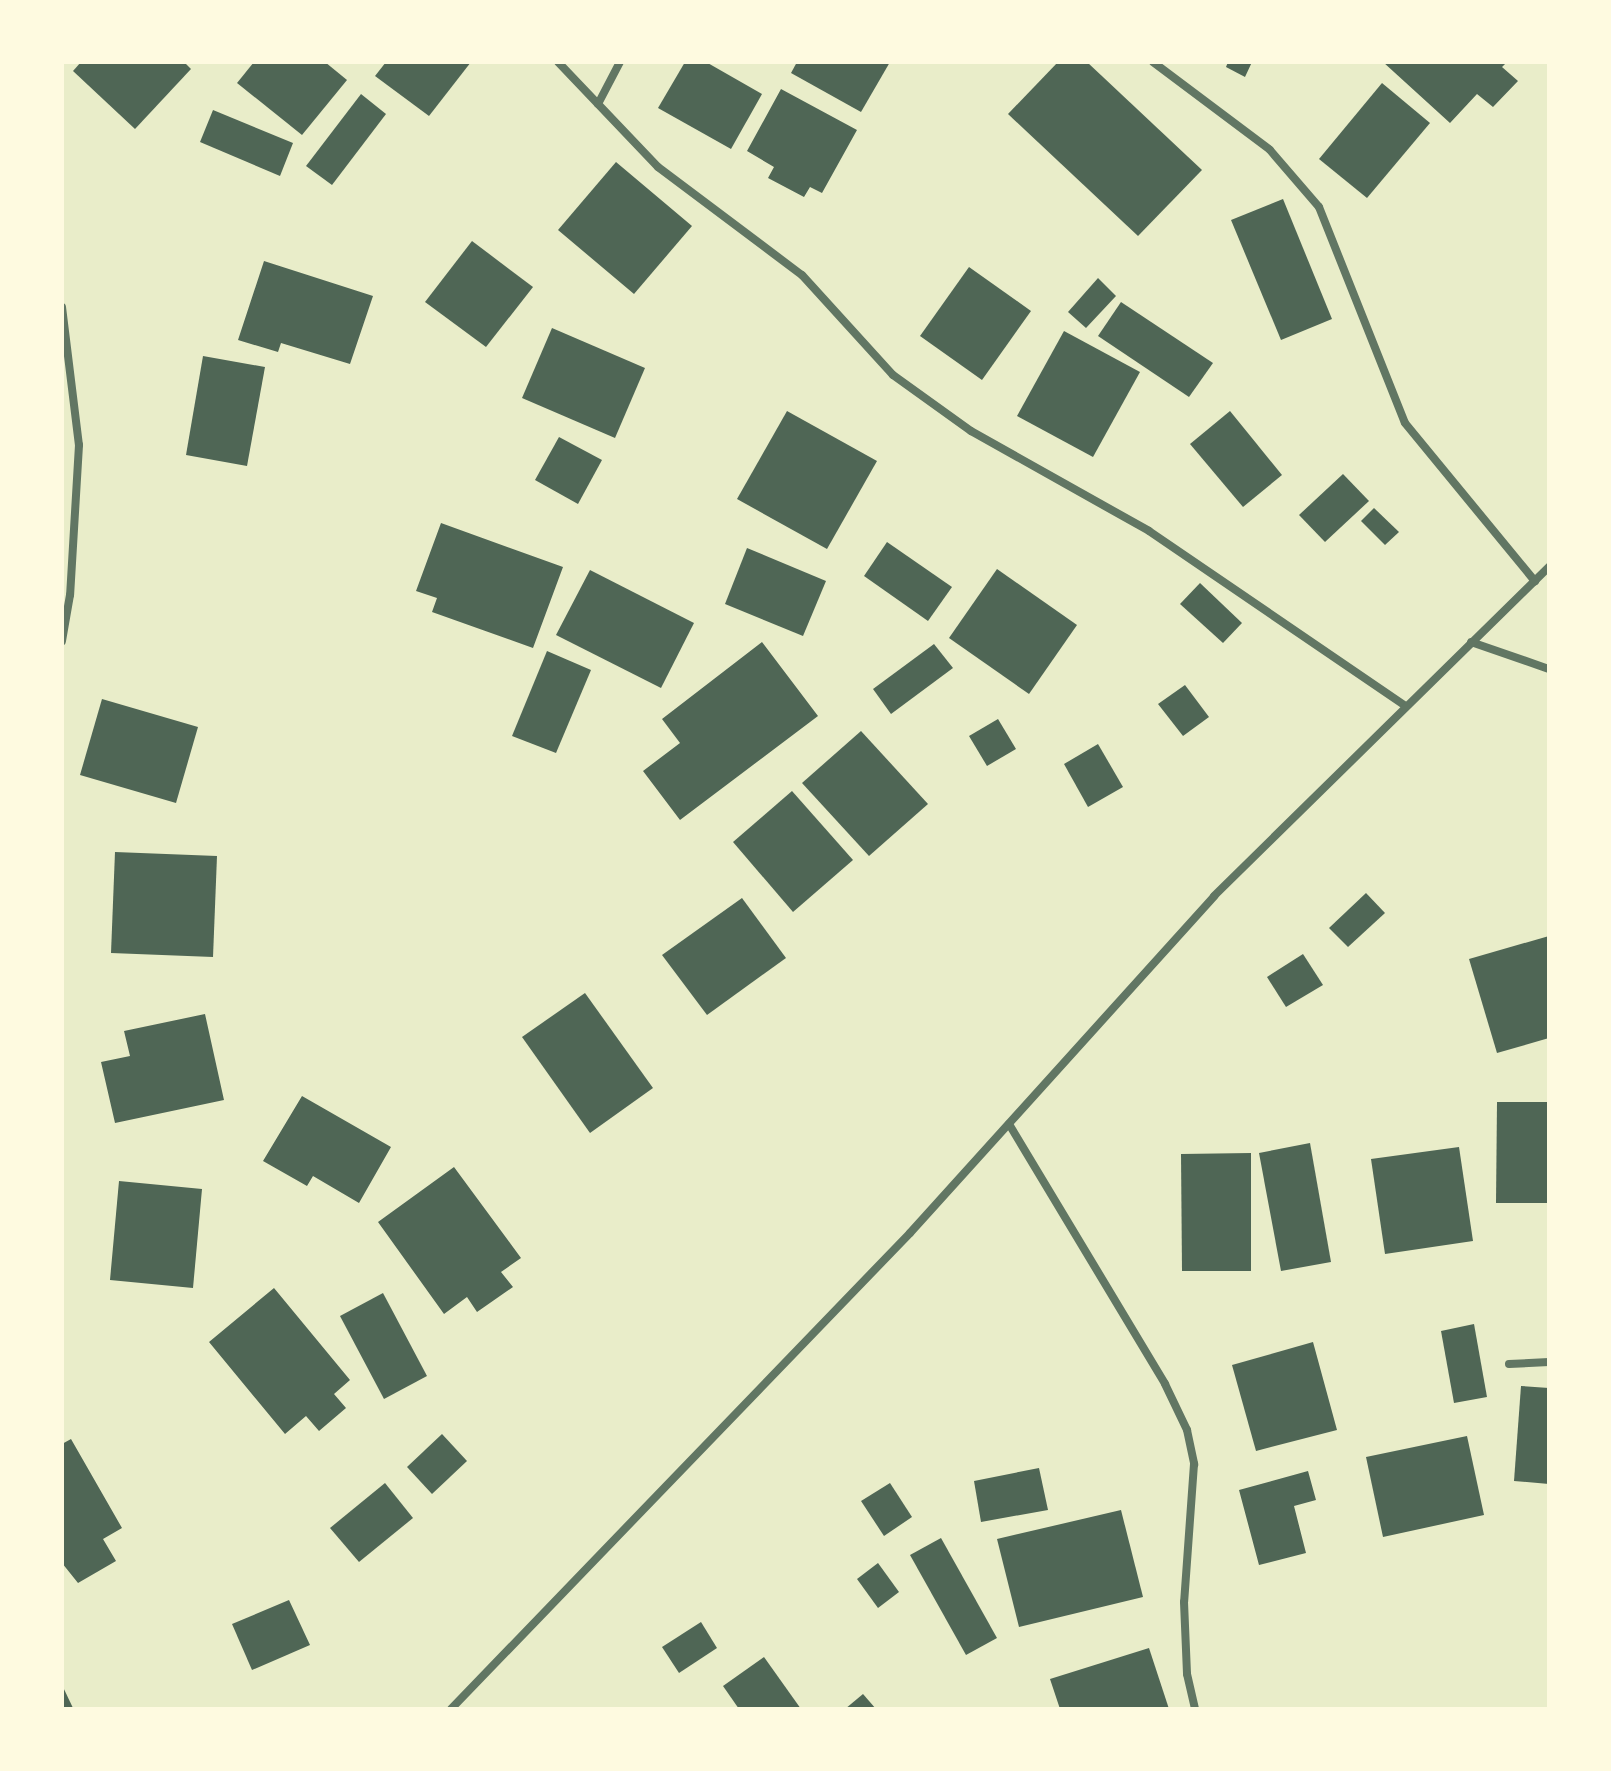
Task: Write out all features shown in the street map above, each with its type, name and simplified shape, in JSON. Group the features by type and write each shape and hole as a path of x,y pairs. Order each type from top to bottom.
{"street":[{"path":"558,62 658,167 802,275 893,375 971,431 1149,531 1406,706"},
{"path":"598,104 620,62"},
{"path":"1153,62 1270,150 1319,207 1405,423 1535,581"},
{"path":"62,307 79,445 70,595 62,641"},
{"path":"451,1709 1009,1124 1214,896 1549,567"},
{"path":"1471,642 1549,669"},
{"path":"1009,1124 1165,1384 1187,1430 1194,1464 1184,1602 1187,1674 1195,1709"},
{"path":"1509,1364 1549,1362"}],"building":[{"path":"81,62 184,62 191,69 135,129 73,71"},
{"path":"254,62 325,62 347,80 302,135 237,83"},
{"path":"386,62 471,62 429,116 375,76"},
{"path":"685,62 706,62 762,94 731,149 658,108"},
{"path":"797,62 890,62 861,112 791,73"},
{"path":"1058,62 1087,62 1202,170 1138,236 1008,114"},
{"path":"1228,62 1252,62 1245,77 1226,67"},
{"path":"1383,62 1507,62 1502,67 1518,81 1493,107 1477,94 1450,123"},
{"path":"1382,83 1430,123 1367,198 1319,159"},
{"path":"781,89 857,130 822,193 810,187 804,197 768,178 774,167 747,151"},
{"path":"361,94 386,114 332,185 306,166"},
{"path":"213,110 293,143 280,176 200,142"},
{"path":"616,162 692,226 634,294 558,230"},
{"path":"1283,199 1332,319 1281,340 1231,220"},
{"path":"472,241 533,287 486,347 425,302"},
{"path":"264,261 373,296 350,364 281,343 278,352 238,340"},
{"path":"969,267 1031,311 982,380 920,336"},
{"path":"1098,278 1116,296 1086,328 1068,312"},
{"path":"1121,302 1213,363 1189,397 1098,336"},
{"path":"552,328 645,368 615,438 522,398"},
{"path":"1064,331 1140,372 1093,457 1017,416"},
{"path":"203,356 265,367 247,466 186,455"},
{"path":"787,411 877,461 827,549 737,499"},
{"path":"1230,411 1282,475 1243,507 1190,444"},
{"path":"559,437 602,460 578,504 535,480"},
{"path":"1343,474 1369,501 1325,542 1299,515"},
{"path":"1374,508 1399,532 1385,545 1361,521"},
{"path":"441,523 563,567 533,648 432,612 437,598 416,591"},
{"path":"887,542 952,587 928,621 864,576"},
{"path":"747,548 826,581 803,636 725,604"},
{"path":"997,569 1077,625 1029,694 949,638"},
{"path":"590,570 694,623 661,688 556,635"},
{"path":"1200,583 1242,623 1223,643 1180,604"},
{"path":"762,642 818,716 680,820 643,771 680,743 662,719"},
{"path":"934,644 953,668 891,714 873,689"},
{"path":"547,651 591,670 556,753 512,736"},
{"path":"1185,685 1209,717 1183,736 1158,704"},
{"path":"102,699 198,727 176,803 80,775"},
{"path":"998,719 1016,749 987,766 969,736"},
{"path":"861,731 928,804 869,856 802,783"},
{"path":"1098,744 1123,787 1088,807 1064,764"},
{"path":"792,791 853,860 793,912 733,842"},
{"path":"115,852 217,856 213,957 111,953"},
{"path":"1366,893 1385,913 1348,947 1329,928"},
{"path":"742,898 786,958 707,1015 662,955"},
{"path":"1549,936 1549,1038 1497,1053 1469,959"},
{"path":"1303,954 1323,985 1286,1007 1267,977"},
{"path":"585,993 653,1088 590,1133 522,1037"},
{"path":"205,1014 224,1100 115,1123 101,1062 130,1056 124,1031"},
{"path":"302,1096 391,1147 359,1203 313,1176 307,1186 263,1161"},
{"path":"1497,1102 1549,1102 1549,1203 1496,1203"},
{"path":"1310,1143 1331,1262 1281,1271 1259,1153"},
{"path":"1459,1147 1473,1241 1385,1254 1371,1159"},
{"path":"1251,1153 1251,1271 1182,1271 1181,1154"},
{"path":"454,1167 521,1258 501,1272 513,1287 477,1312 467,1297 444,1314 378,1222"},
{"path":"119,1181 202,1189 193,1288 110,1280"},
{"path":"274,1288 350,1380 334,1394 346,1408 319,1431 306,1416 285,1434 209,1342"},
{"path":"383,1293 427,1376 384,1399 340,1316"},
{"path":"1474,1324 1487,1397 1454,1403 1441,1331"},
{"path":"1313,1342 1337,1430 1256,1451 1232,1365"},
{"path":"1521,1386 1549,1388 1549,1484 1514,1481"},
{"path":"442,1434 467,1461 432,1494 407,1467"},
{"path":"1467,1436 1484,1515 1383,1537 1366,1457"},
{"path":"71,1439 122,1528 103,1539 116,1561 78,1583 62,1563 62,1444"},
{"path":"1039,1468 1048,1510 981,1522 974,1481"},
{"path":"1308,1471 1316,1500 1294,1506 1306,1553 1259,1565 1239,1490"},
{"path":"385,1483 413,1518 359,1562 330,1528"},
{"path":"890,1483 912,1517 884,1536 861,1501"},
{"path":"1121,1510 1143,1597 1019,1627 997,1539"},
{"path":"941,1538 997,1638 966,1655 910,1555"},
{"path":"878,1563 899,1592 878,1608 857,1579"},
{"path":"289,1600 310,1645 252,1670 232,1624"},
{"path":"701,1622 717,1648 679,1673 662,1647"},
{"path":"1149,1648 1169,1709 1060,1709 1050,1679"},
{"path":"764,1657 801,1709 739,1709 723,1686"},
{"path":"62,1685 73,1708 62,1709"},
{"path":"863,1694 876,1709 845,1709"}]}
